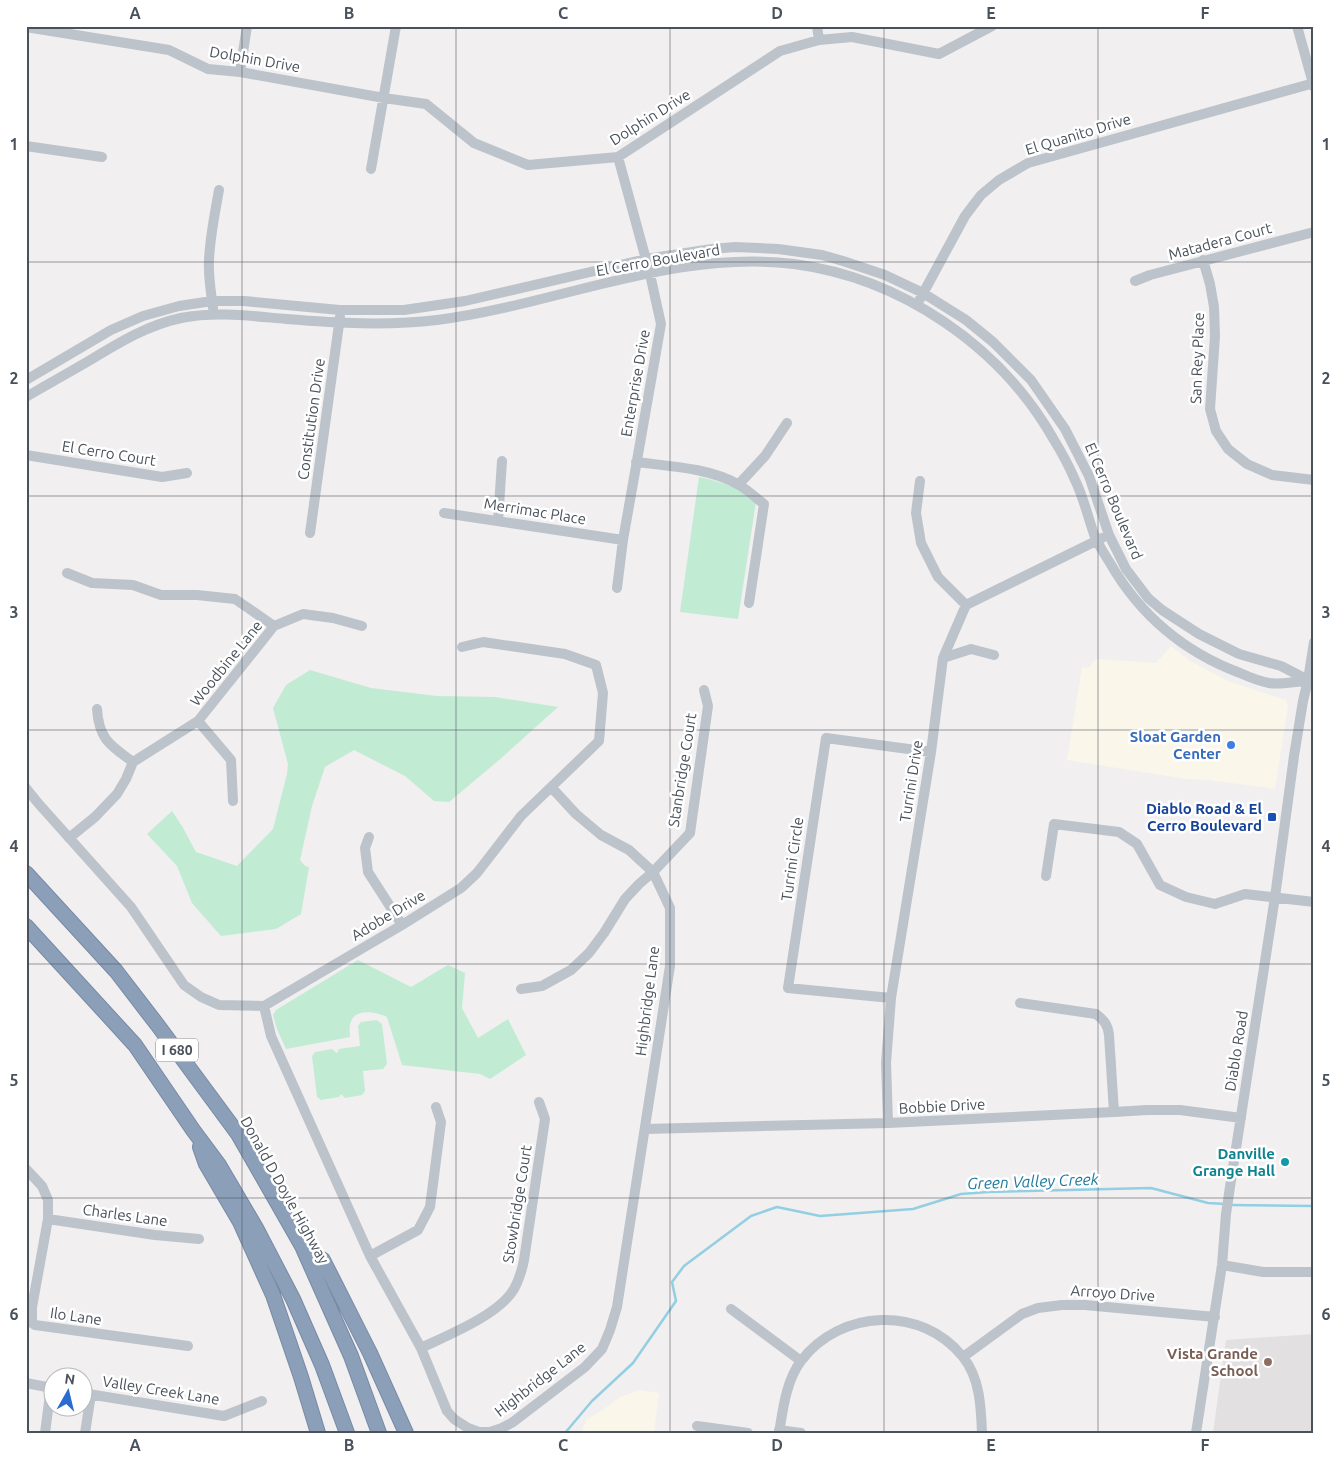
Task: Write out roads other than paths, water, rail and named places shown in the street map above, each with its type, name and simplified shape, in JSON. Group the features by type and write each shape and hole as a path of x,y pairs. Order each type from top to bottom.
{"highway":[{"name":"Donald D Doyle Highway","path":"26,873 116,971 238,1134 302,1246 351,1356 379,1433"},
{"name":"I 680","path":"26,926 135,1045 219,1165 252,1220 293,1299 322,1365 347,1433"},
{"path":"193,1130 206,1164 240,1222 273,1295 302,1377 318,1433"},
{"path":"302,1246 323,1260 370,1353 406,1433"}],"street":[{"path":"240,72 248,26"},
{"path":"371,170 396,26"},
{"path":"817,26 819,40"},
{"name":"Dolphin Drive","path":"26,27 169,50 208,69 240,72 426,104 474,144 528,165 618,157 780,51 819,40 852,37 939,54 992,26"},
{"path":"1297,26 1313,84"},
{"name":"El Quanito Drive","path":"917,304 966,216 981,195 999,180 1028,163 1313,84"},
{"path":"26,146 102,157"},
{"name":"Enterprise Drive","path":"617,588 622,540 661,324 650,274 618,157"},
{"path":"214,314 209,260 219,190"},
{"name":"Matadera Court","path":"1135,281 1203,260 1314,232"},
{"name":"El Cerro Boulevard","path":"26,380 112,330 143,316 179,306 212,301 244,301 340,310 404,310 465,301 646,259 719,248 778,248 822,255 885,275 923,293 966,320 993,342 1031,380 1065,429 1090,476 1109,535 1126,569 1148,598 1162,610 1199,634 1239,654 1281,666 1311,681"},
{"name":"San Rey Place","path":"1203,260 1214,307 1215,336 1210,409 1216,431 1228,449 1247,464 1272,475 1314,480"},
{"name":"El Cerro Boulevard","path":"26,397 137,334 180,318 214,314 339,323 408,323 469,315 650,274 704,264 776,262 843,274 880,286 917,304 958,332 1020,389 1053,437 1076,481 1096,540 1122,583 1135,600 1163,628 1196,652 1220,665 1266,682 1280,684 1311,681"},
{"name":"Constitution Drive","path":"310,533 340,310"},
{"path":"739,484 764,456 787,422"},
{"name":"El Cerro Court","path":"26,455 162,477 187,473"},
{"path":"498,521 502,462"},
{"path":"636,462 717,475 739,484 764,504 749,603"},
{"path":"920,481 916,513 921,543 938,578 966,604 1109,535"},
{"name":"Merrimac Place","path":"444,513 622,540"},
{"path":"67,573 92,583 133,585 161,595 198,595 235,599 274,626"},
{"name":"Turrini Drive","path":"888,1123 886,1063 891,998 931,752 943,658 966,604"},
{"name":"Woodbine Lane","path":"134,762 198,721 274,626 303,614 333,618 362,626"},
{"name":"Adobe Drive","path":"264,1006 402,925 460,888 477,873 521,816 599,741 603,693 596,665 565,654 483,642 462,647"},
{"name":"Diablo Road","path":"1196,1433 1215,1317 1222,1266 1226,1214 1275,897 1294,756 1303,701 1311,681 1314,642"},
{"path":"943,658 971,649 994,655"},
{"name":"Stanbridge Court","path":"520,989 542,986 571,970 590,953 625,899 690,834 708,706 704,690"},
{"path":"69,838 95,817 117,794 134,762 105,740 98,720 97,709"},
{"path":"198,721 231,760 233,801"},
{"name":"Turrini Circle","path":"891,998 788,988 826,738 931,752"},
{"path":"26,788 131,907 184,985 201,997 219,1005 264,1006"},
{"name":"Highbridge Lane","path":"264,1006 271,1036 370,1256 420,1348 447,1411 461,1424 479,1432 496,1431 513,1422 585,1367 602,1349 610,1330 617,1307 670,966 670,908 653,872 629,850 601,835 576,814 552,788"},
{"path":"1046,876 1054,824 1119,832 1137,844 1160,885 1186,897 1215,904 1245,894 1314,902"},
{"path":"369,837 365,848 368,872 402,925"},
{"path":"1020,1004 1096,1014 1104,1020 1108,1027 1109,1035 1114,1112"},
{"name":"Stowbridge Court","path":"420,1348 490,1313 506,1300 514,1289 524,1260 545,1119 540,1102"},
{"path":"370,1256 418,1230 430,1207 442,1122 436,1107"},
{"name":"Bobbie Drive","path":"645,1129 888,1123 1147,1110 1180,1110 1240,1118"},
{"name":"Ilo Lane","path":"26,1168 42,1186 48,1200 48,1219 32,1307 32,1323 188,1346"},
{"name":"Charles Lane","path":"48,1219 155,1235 199,1239"},
{"path":"1222,1266 1263,1272 1314,1272"},
{"name":"Arroyo Drive","path":"963,1357 1022,1314 1038,1308 1085,1305 1215,1317"},
{"path":"731,1309 800,1362"},
{"path":"802,1433 779,1431 784,1402 791,1380 800,1362 825,1337 842,1328 877,1319 910,1323 931,1331 946,1340 963,1357 973,1374 980,1399 982,1433"},
{"path":"26,1383 42,1386"},
{"name":"Valley Creek Lane","path":"92,1394 224,1416 262,1401"},
{"path":"45,1433 48,1416"},
{"path":"85,1433 86,1416"},
{"path":"698,1426 748,1433"}],"waterway":[{"name":"Green Valley Creek","path":"565,1433 592,1401 633,1363 676,1301 672,1282 684,1266 751,1216 777,1207 820,1216 913,1209 961,1194 988,1192 1151,1188 1208,1203 1225,1204"},
{"name":"Green Valley Creek","path":"1230,1205 1314,1206"}],"place":[{"name":"Sloat Garden Center","path":"1231,745"},
{"name":"Diablo Road & El Cerro Boulevard","path":"1272,817"},
{"name":"Danville Grange Hall","path":"1285,1162"},
{"name":"Vista Grande School","path":"1268,1362"}]}
